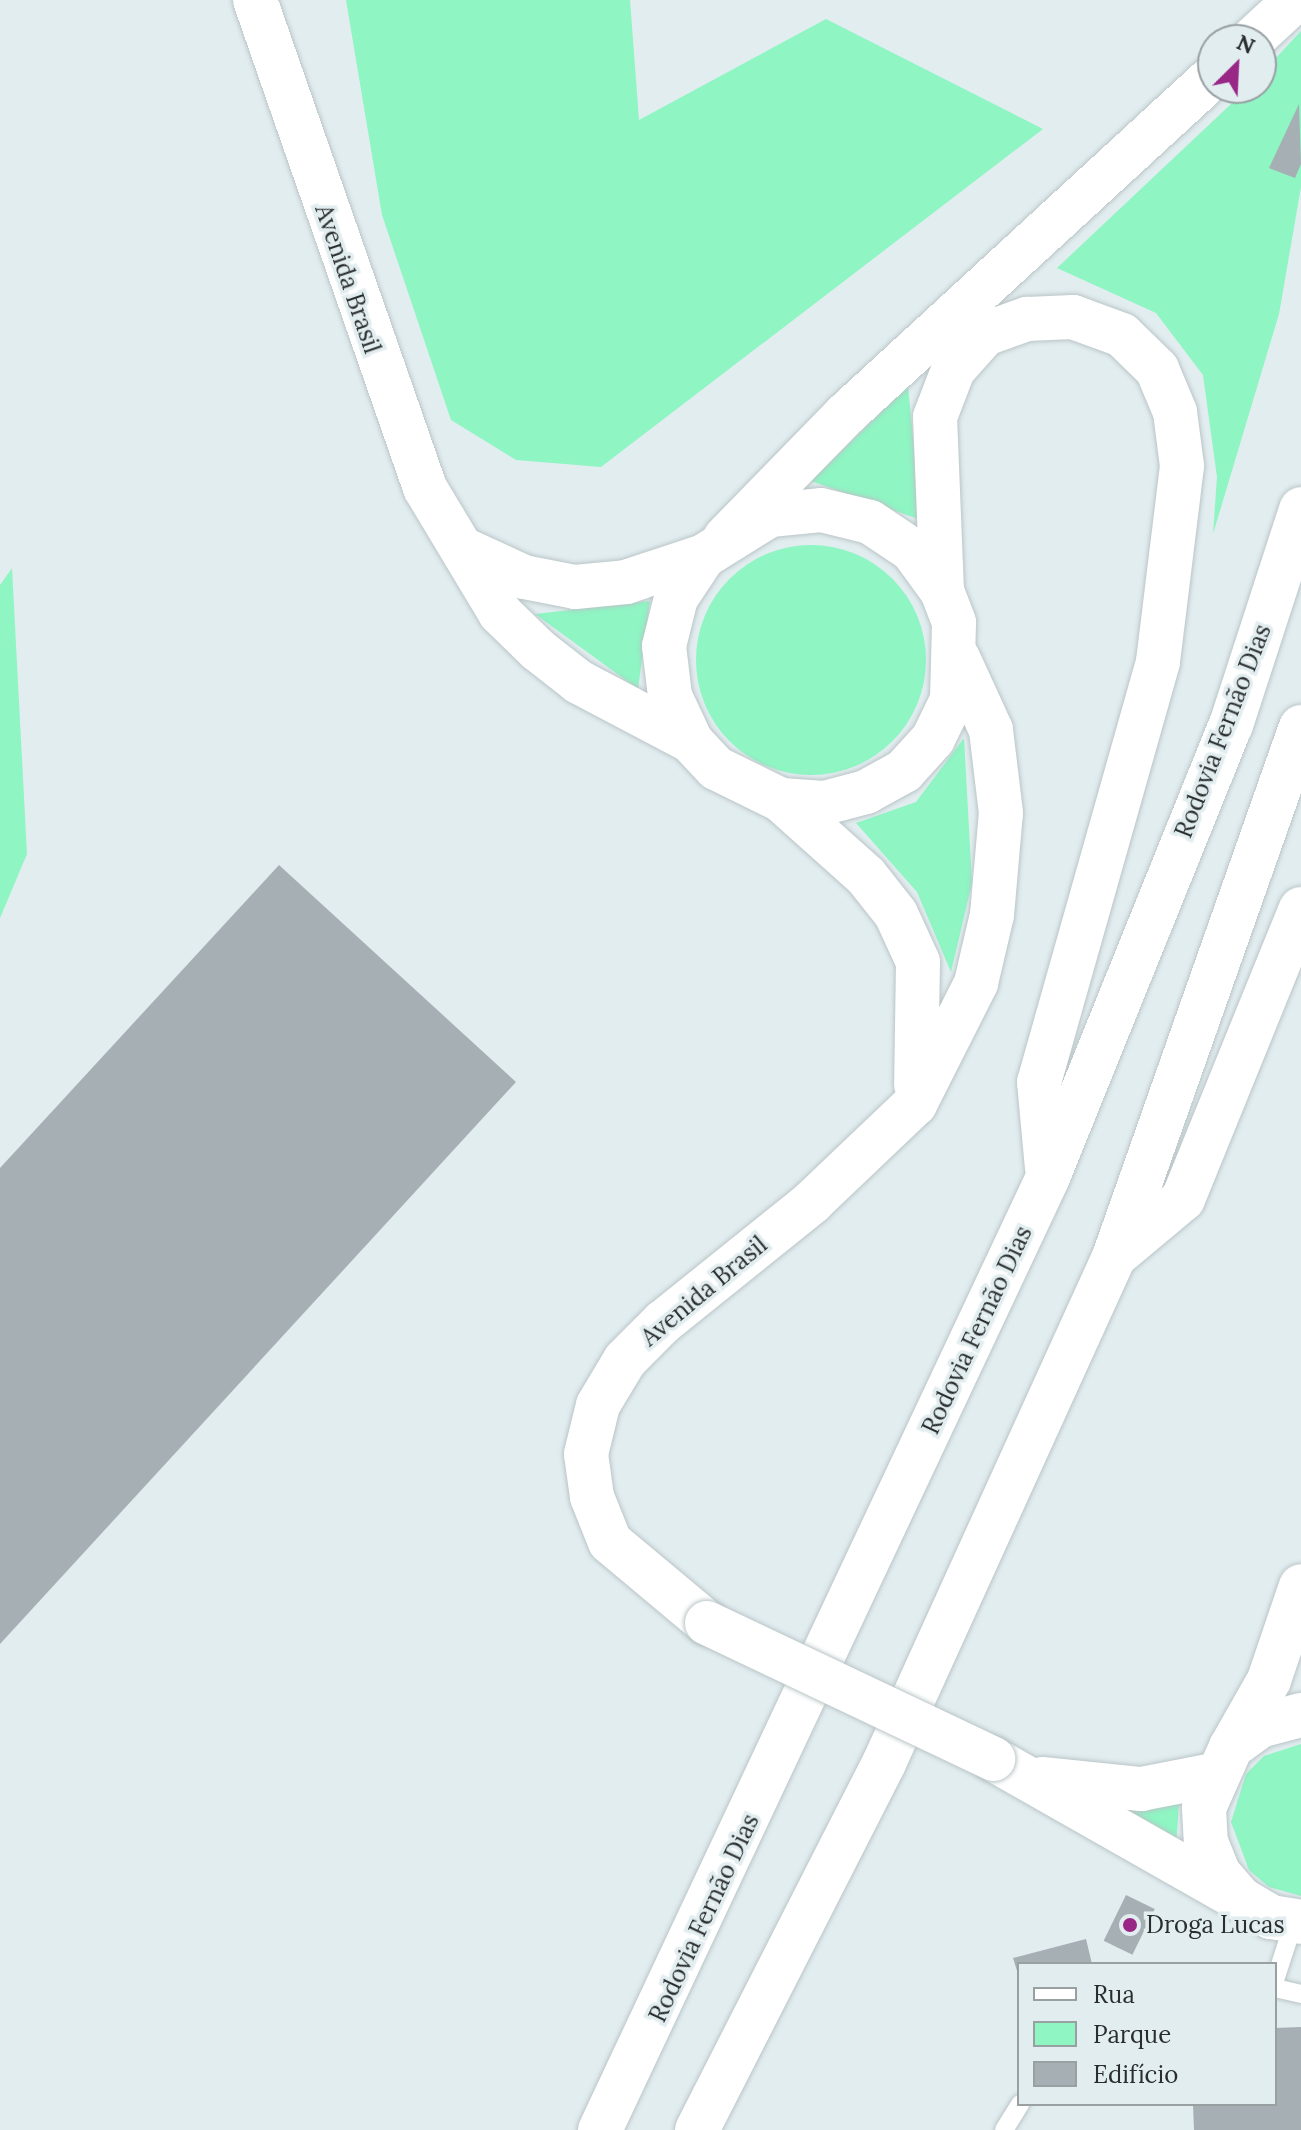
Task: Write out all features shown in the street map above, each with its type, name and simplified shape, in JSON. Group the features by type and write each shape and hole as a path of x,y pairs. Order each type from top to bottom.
{"main road":[{"name":"Avenida Brasil","path":"255,0 401,435 500,613 538,650 591,689 691,741"},
{"path":"1269,24 1295,0"},
{"path":"915,1104 921,1010 912,950 866,876 781,800 726,774 691,741 670,696 664,646 676,598 714,547 846,414 1197,91"},
{"path":"781,800 824,803 866,792 904,771 933,739 952,700 958,658 942,591 935,417 953,370 985,334 1027,319 1073,317 1122,335 1157,369 1175,412 1182,466 1158,662 1039,1082 1048,1177"},
{"name":"Rodovia Fernão Dias","path":"600,2130 1048,1177 1231,725 1301,509"},
{"path":"463,549 524,577 575,587 626,582 714,547 770,515 821,510 870,522 912,550 942,591"},
{"name":"Avenida Brasil","path":"958,658 991,730 1001,813 992,915 976,983 915,1104 812,1202 663,1322 625,1360 598,1405 586,1454 592,1497 610,1542 707,1623 1008,1767"},
{"path":"697,2130 884,1763 1114,1257 1301,727"},
{"path":"1114,1257 1183,1199 1301,909"},
{"path":"1289,1920 1241,1899 1215,1863 1204,1808 1222,1761 1269,1680 1301,1586"},
{"path":"1008,1767 1116,1789 1190,1785 1260,1726 1301,1715"},
{"path":"1008,1767 1289,1920"}],"lane":[{"path":"1277,1971 1289,1920"},
{"path":"1277,1988 1301,1994"},
{"path":"1004,2130 1019,2106"}],"green space":[{"path":"346,0 630,0 639,120 826,19 1043,129 601,467 516,460 451,420 382,215"},
{"path":"1301,31 1301,187 1279,314 1213,534 1217,477 1203,375 1156,313 1057,268 1231,104 1277,104 1277,57"},
{"path":"908,386 921,520 811,481"},
{"path":"811,545 855,554 892,579 917,616 926,660 917,704 892,741 855,766 811,775 767,766 730,741 705,704 696,660 705,616 730,579 767,554"},
{"path":"12,568 27,854 0,918 0,585"},
{"path":"650,601 638,689 535,614"},
{"path":"964,738 972,883 951,972 917,892 856,823 916,802"},
{"path":"1301,1744 1301,1896 1269,1887 1249,1870 1231,1822 1246,1774 1264,1756"},
{"path":"1084,1801 1179,1802 1176,1847"}],"building":[{"path":"1299,104 1301,164 1295,178 1269,168"},
{"path":"279,865 516,1082 0,1644 0,1168"},
{"name":"Droga Lucas","path":"1126,1895 1155,1909 1132,1955 1104,1941"},
{"path":"1086,1939 1092,1962 1017,1962 1017,1971 1013,1958"},
{"path":"1301,2027 1301,2130 1194,2130 1193,2106 1277,2106 1277,2028"}],"place":[{"name":"Droga Lucas","path":"1130,1925"}]}
